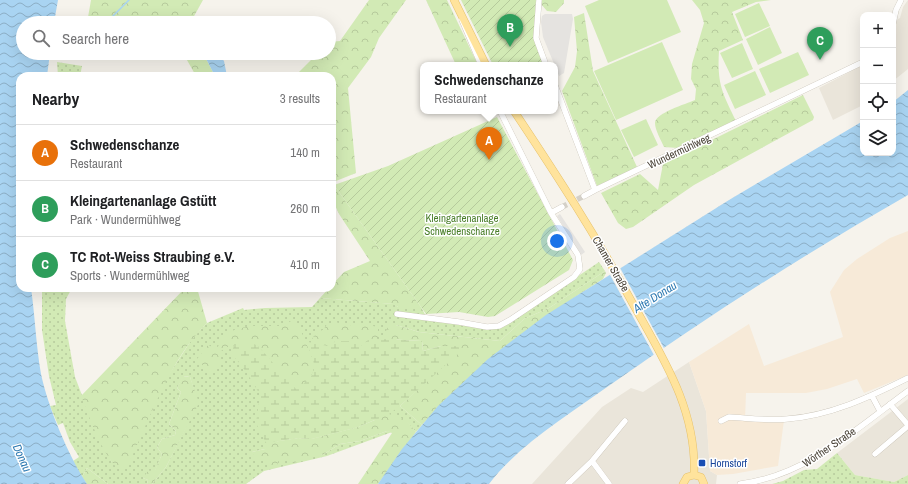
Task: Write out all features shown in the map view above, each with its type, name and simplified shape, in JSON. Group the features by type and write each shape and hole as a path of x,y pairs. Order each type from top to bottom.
{"main road":[{"path":"454,0 460,16 484,62"},
{"name":"Chamer Straße","path":"516,114 603,249 672,374 689,420 694,453 694,475"},
{"path":"683,484 687,477 694,475 701,477 704,484"}],"street":[{"path":"539,0 536,38 545,62"},
{"path":"896,12 902,0"},
{"path":"460,16 480,62"},
{"name":"Wundermühlweg","path":"584,196 860,63"},
{"path":"558,97 595,190"},
{"path":"396,314 487,327 499,326 574,277 580,269 578,255 552,213 502,114"},
{"path":"552,213 562,207"},
{"path":"721,421 729,417 786,420 801,418 829,411 872,396 908,378"},
{"name":"Wörther Straße","path":"740,484 764,480 801,466 829,449 908,391"},
{"path":"872,396 880,411"},
{"path":"875,454 908,426 890,404"},
{"path":"568,484 592,461 626,421"},
{"path":"592,461 609,484"}],"shaded area":[{"path":"908,0 908,69 896,79 896,20 900,18 903,7"},
{"path":"545,14 572,14 573,19 564,73 559,76 558,62 553,62 543,37 541,22 542,16"},
{"path":"860,67 860,106 833,120 819,88"},
{"path":"560,214 585,252 581,255 557,216"},
{"path":"908,231 908,375 864,393 857,379 827,389 806,393 746,393 745,420 784,420 778,466 733,474 717,475 710,471 706,411 689,362 749,324 764,366 843,337 830,292 844,270 857,259 890,238"},
{"path":"689,362 706,411 710,471 717,475 716,484 532,484 602,407 631,388 643,392"},
{"path":"908,399 908,475 894,482 855,475 837,453"}],"green space":[{"path":"91,0 203,0 194,16 88,16"},
{"path":"369,0 406,0 379,38 371,57 348,88 356,173 336,181 336,72 299,72 311,60 336,60 336,41 340,41"},
{"path":"426,0 447,0 477,62 455,62"},
{"path":"461,0 536,0 534,33 542,62 492,62"},
{"path":"541,0 564,0 564,3 556,12 547,11 541,4"},
{"path":"599,0 667,0 681,32 608,63 585,6"},
{"path":"692,0 771,0 756,2 732,12 743,40 719,51 720,80 727,102 736,121 678,148 664,147 656,129 656,119 665,112 695,100 696,89 691,79 692,64 704,23 700,10"},
{"path":"759,3 770,26 745,37 735,14"},
{"path":"584,13 593,71 637,167 597,186 562,91 575,67 577,51 574,17"},
{"path":"770,27 782,53 758,65 746,39"},
{"path":"662,42 683,90 616,120 594,71"},
{"path":"742,43 753,69 732,78 720,53"},
{"path":"798,52 809,75 770,93 759,69"},
{"path":"187,60 207,60 213,72 194,72"},
{"path":"57,62 82,66 81,72 58,72"},
{"path":"755,71 766,95 735,109 724,85"},
{"path":"803,95 814,117 813,120 694,185 633,227 626,229 618,223 601,193 640,174 658,190 663,164"},
{"name":"Kleingartenanlage Schwedenschanze","path":"497,117 573,260 569,270 495,316 488,317 459,312 426,314 336,188 336,184 388,166"},
{"path":"646,119 658,145 634,157 621,130"},
{"path":"336,188 421,307 398,307 393,304 320,298 325,292 336,292 336,281 344,272 370,261 336,208"},
{"path":"599,262 605,271 549,308 524,319 500,341 419,332 396,325 400,406 422,425 416,432 405,420 371,420 358,427 311,439 298,438 278,441 265,449 252,452 262,457 279,459 324,454 340,444 360,441 387,431 392,432 327,456 264,471 246,484 152,484 166,467 198,403 190,377 184,376 177,388 181,392 169,424 176,431 175,435 162,439 157,447 162,454 155,471 143,478 148,480 147,484 108,484 87,468 82,477 73,461 79,457 70,442 63,423 58,425 50,406 56,405 49,376 42,330 42,292 70,292 66,299 65,321 75,377 93,424 112,462 194,336 207,323 243,308 244,310 312,307 320,298 394,304 398,307 421,307 428,320 479,328 507,324"},
{"path":"605,271 606,273 603,279 530,328 485,364 463,383 422,425 400,406 460,350 457,346 441,346 423,351 422,341 385,339 385,333 389,325 396,325 419,332 500,341 524,319 549,308"},
{"path":"181,292 198,292 207,323 182,353 162,389 129,463 124,468 118,469 106,453 92,425 81,396"},
{"path":"291,321 298,324 315,364 310,380 296,389 258,346 234,343 221,351 219,364 210,373 197,359 208,345 217,349 222,337 236,329 251,326 283,326"},
{"path":"334,322 355,326 358,323 378,327 378,340 368,340 361,346 354,341 335,341 332,346 321,346 314,342 312,339 315,335 324,329 327,324 332,325"},
{"path":"385,339 422,341 423,351 441,346 458,346 461,351 400,406 389,414 358,427 311,439 298,438 266,443 256,423 260,395 247,373 232,354 234,343 250,342 258,346 296,389 310,378 313,373 314,363 306,342 332,346 335,341 355,341 361,346 368,340"},
{"path":"183,376 190,377 199,403 166,467 152,484 147,484 148,480 143,478 148,471 155,470 162,454 157,447 162,439 175,435 176,431 169,424 181,392 177,388"},
{"path":"389,414 406,420 416,432 378,484 358,484 392,433 387,431 360,441 340,444 324,454 294,463 279,459 276,468 272,468 262,457 256,461 252,452 265,449 266,443 298,438 311,439 358,427"},
{"path":"837,453 855,475 894,482 908,475 908,484 772,484 783,481 804,470 817,469"},
{"path":"87,468 108,484 87,484 82,477"}],"water":[{"name":"Donau","path":"0,0 58,0 55,16 16,16 16,60 49,60 48,72 16,72 16,292 31,292 39,363 48,401 66,445 87,484 0,484"},
{"path":"207,60 223,60 226,72 213,72"},
{"name":"Alte Donau","path":"908,90 908,195 794,263 720,310 646,360 546,430 515,456 489,484 378,484 402,449 438,406 488,359 546,315 729,200 860,123 860,156 896,156 896,100"}],"pier":[{"path":"619,266 665,350 655,357 609,273"}],"waterway":[{"path":"113,16 129,0"}],"tunnel":[{"path":"562,207 584,196"}],"place":[{"name":"Kleingartenanlage Gstütt","path":"510,47"},
{"name":"TC Rot-Weiss Straubing e.V.","path":"820,60"},
{"name":"Schwedenschanze","path":"489,160"},
{"name":"Hornstorf","path":"702,463"}]}
